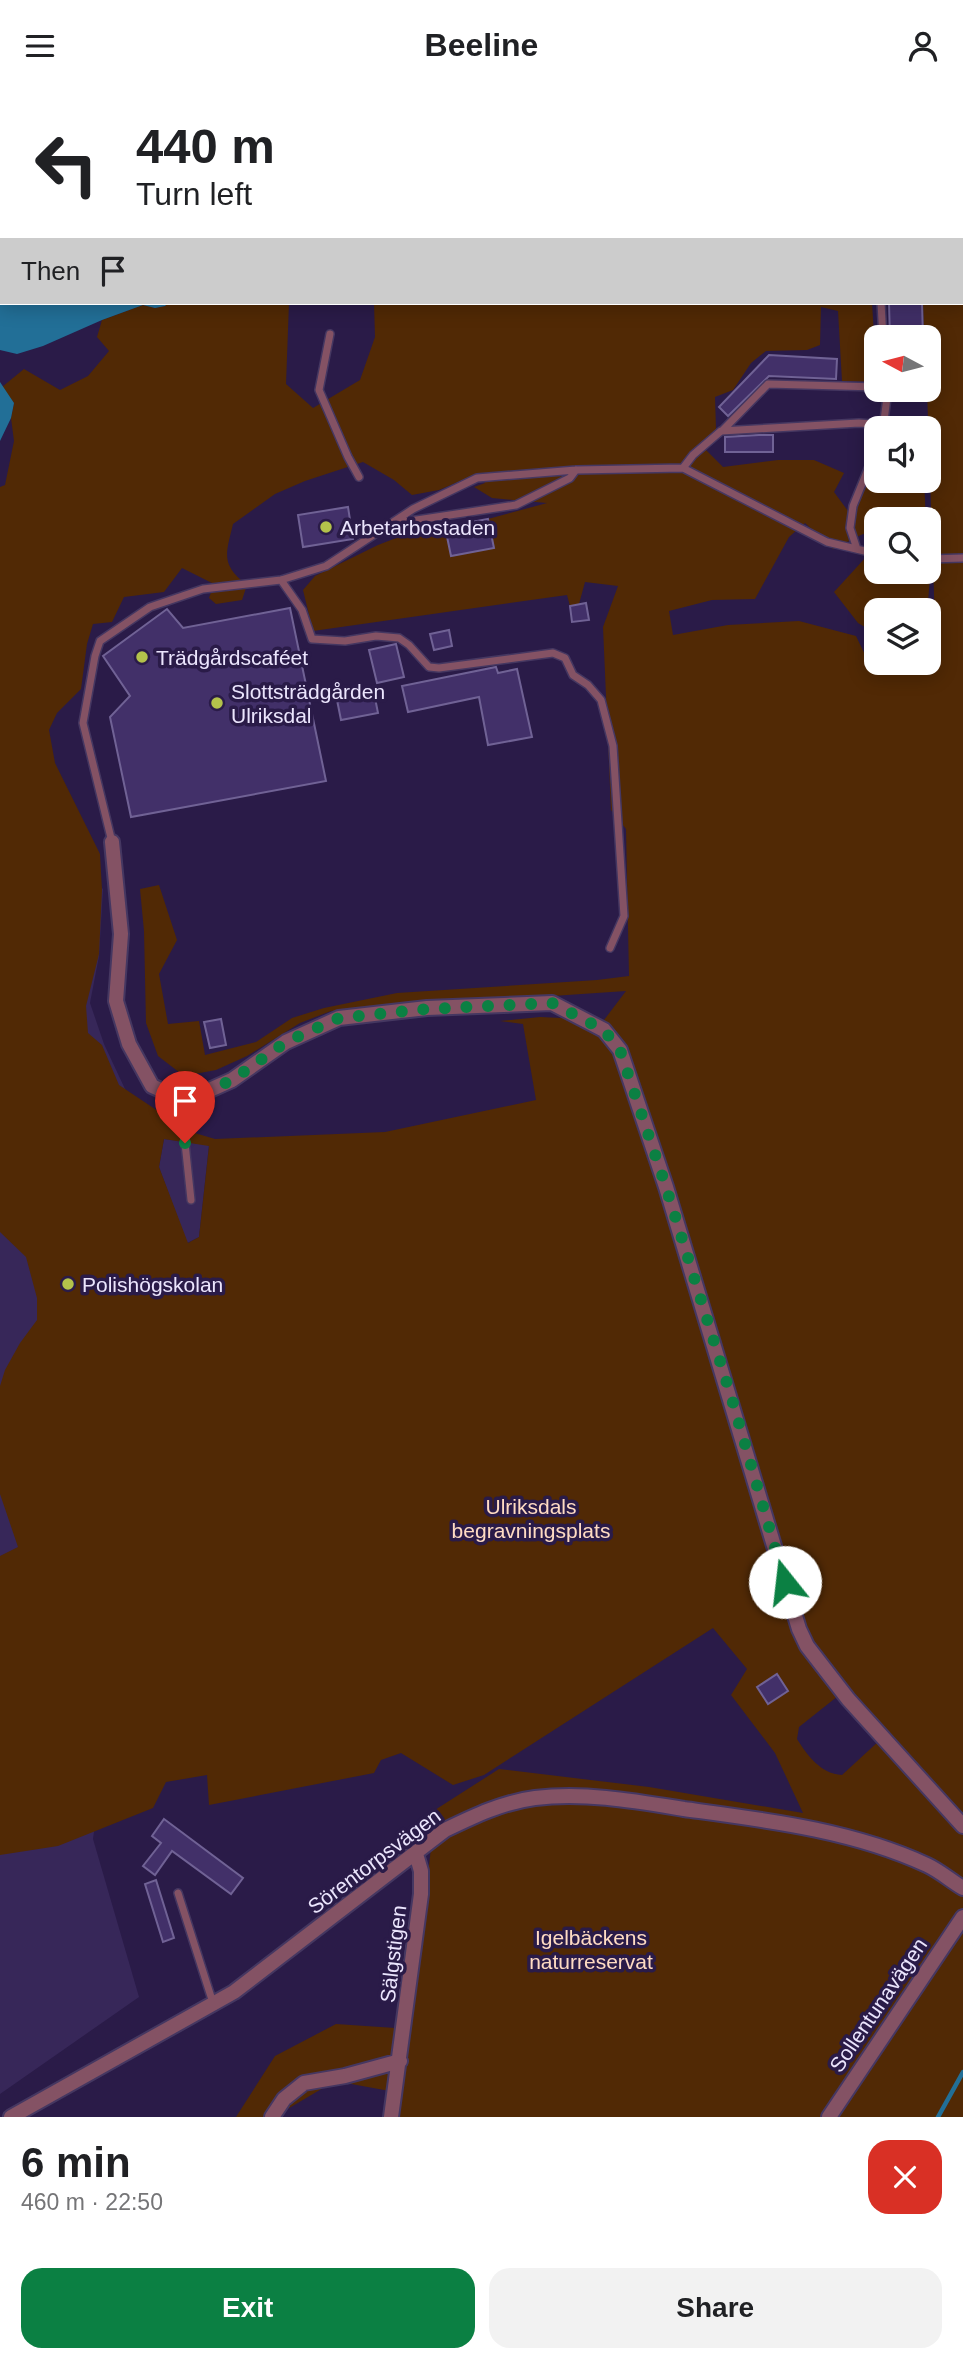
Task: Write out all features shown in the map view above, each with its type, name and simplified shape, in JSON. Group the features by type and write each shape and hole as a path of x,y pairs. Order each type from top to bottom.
{"street":[{"path":"112,842 121,934 116,1001 129,1044 152,1086 185,1101 232,1080 286,1042 339,1018 427,1009 552,1003 604,1030 620,1050 662,1174 799,1629 807,1646 848,1699 963,1826"},
{"name":"Sörentorpsvägen","path":"11,2117 234,1992 445,1831 488,1810 533,1798 584,1796 703,1811 840,1836 891,1850 929,1866 963,1888"},
{"name":"Sälgstigen","path":"391,2117 421,1894 421,1871 416,1854"},
{"name":"Sollentunavägen","path":"828,2117 963,1917"},
{"path":"272,2117 284,2099 304,2083 345,2076 400,2061"}],"lane":[{"path":"881,305 882,325"},
{"path":"330,334 319,390 359,477"},
{"path":"683,468 768,384 864,387"},
{"path":"721,431 864,424"},
{"path":"112,842 83,723 100,641 150,607 203,589 281,579 326,566 412,509 477,478 576,470 683,468 827,542 864,551"},
{"path":"388,524 516,505 570,478 576,470"},
{"path":"857,549 850,528 853,506 864,479"},
{"path":"941,559 963,558"},
{"path":"281,579 302,610 312,639 345,641 376,636 399,638 429,667 439,668 553,653 565,658 573,675 588,685 601,700 612,745 624,916 610,948"},
{"path":"185,1101 185,1143 191,1200"},
{"path":"178,1893 213,2004"}],"shaded area":[{"name":"Polishögskolan","path":"0,799 103,889 99,956 90,1003 104,1044 132,1104 130,1565 93,1839 139,1997 0,2094"},
{"path":"164,1139 209,1145 199,1237 187,1243 159,1167"}],"green space":[{"path":"143,305 155,308 166,305 289,305 286,384 313,408 360,380 375,337 374,305 872,305 873,325 864,325 864,382 842,381 838,311 821,307 820,345 807,350 766,351 751,363 733,390 715,397 716,429 706,450 723,467 778,460 814,460 844,473 834,492 848,511 859,483 864,481 864,493 925,493 925,507 864,507 864,534 833,549 805,523 789,537 755,599 712,600 669,611 673,635 728,625 799,621 856,636 864,653 864,675 941,675 941,598 934,598 934,584 941,584 941,507 931,507 931,493 941,493 941,416 928,416 927,403 942,403 942,325 924,325 923,305 963,305 963,2117 395,2117 395,2092 335,2081 274,2117 236,2117 275,2056 336,2024 410,2029 431,1848 413,1824 499,1769 649,1787 803,1813 775,1753 731,1695 747,1669 713,1628 484,1775 453,1785 401,1753 381,1760 374,1773 209,1805 207,1775 166,1782 153,1808 58,1846 0,1855 0,1556 18,1547 0,1494 0,1386 5,1370 20,1343 37,1320 37,1298 26,1257 0,1232 0,487 5,485 14,441 11,418 14,403 2,387 24,369 60,390 88,376 109,351 97,337 102,320","holes":["363,462 394,480 412,495 439,490 479,473 485,483 474,487 492,498 547,503 488,519 493,548 451,556 445,527 409,533 315,576 303,590 313,631 567,595 570,606 579,604 585,582 618,586 603,627 611,810 626,829 629,976 397,993 324,1008 292,1018 256,1042 205,1055 199,1021 168,1024 159,974 177,940 159,885 140,889 144,931 146,1023 158,1056 184,1076 216,1070 247,1056 300,1023 331,1011 626,991 604,1020 540,1017 500,1021 523,1024 536,1100 385,1132 215,1139 188,1131 119,1085 102,1045 88,1033 86,1006 99,954 102,890 100,854 55,763 49,730 57,713 81,689 87,644 93,624 112,622 124,597 164,592 182,568 214,584 209,598 216,604 242,600 247,585 232,571 227,558 233,524 275,494","164,1139 209,1146 199,1237 188,1243 159,1167","838,1696 880,1740 842,1775 834,1774 815,1763 797,1739 799,1727"]},
{"path":"864,559 864,584 929,584 928,598 864,598 864,627 858,623 834,592"}],"water":[{"path":"0,305 143,305 43,346 17,354 0,350"},
{"path":"143,305 166,305 155,308"},
{"path":"0,382 14,403 11,418 0,441"}],"building":[{"path":"889,305 922,305 923,325 890,325"},
{"path":"769,355 837,359 836,379 769,376 728,416 719,407"},
{"path":"773,435 773,452 725,452 725,437"},
{"name":"Arbetarbostaden","path":"348,507 353,539 303,547 298,515"},
{"path":"488,519 494,548 451,556 445,527"},
{"path":"586,603 589,620 572,622 570,606"},
{"name":"Slottsträdgården Ulriksdal","path":"290,608 326,781 131,817 110,717 130,696 103,656 167,609 183,628"},
{"path":"449,630 452,646 434,650 430,634"},
{"path":"396,644 404,677 377,683 369,650"},
{"path":"496,667 498,673 517,669 532,737 488,745 479,697 408,712 402,686"},
{"path":"373,688 378,713 341,720 336,695"},
{"path":"221,1019 226,1045 210,1048 204,1022"},
{"path":"777,1674 788,1691 768,1704 757,1687"},
{"path":"164,1819 243,1878 231,1894 172,1851 155,1875 143,1866 161,1843 152,1836"},
{"path":"156,1880 174,1938 163,1942 145,1884"}],"waterway":[{"path":"938,2117 963,2072"}],"place":[{"name":"Arbetarbostaden","path":"326,527"},
{"name":"Trädgårdscaféet","path":"142,657"},
{"name":"Slottsträdgården Ulriksdal","path":"217,703"},
{"name":"Polishögskolan","path":"68,1284"}],"route":[{"path":"185,1143 185,1101 232,1080 286,1042 339,1018 427,1009 552,1003 604,1030 620,1050 666,1187 785,1582"}],"park label":[{"name":"Ulriksdals begravningsplats","path":"531,1518"},
{"name":"Igelbäckens naturreservat","path":"591,1949"}]}
